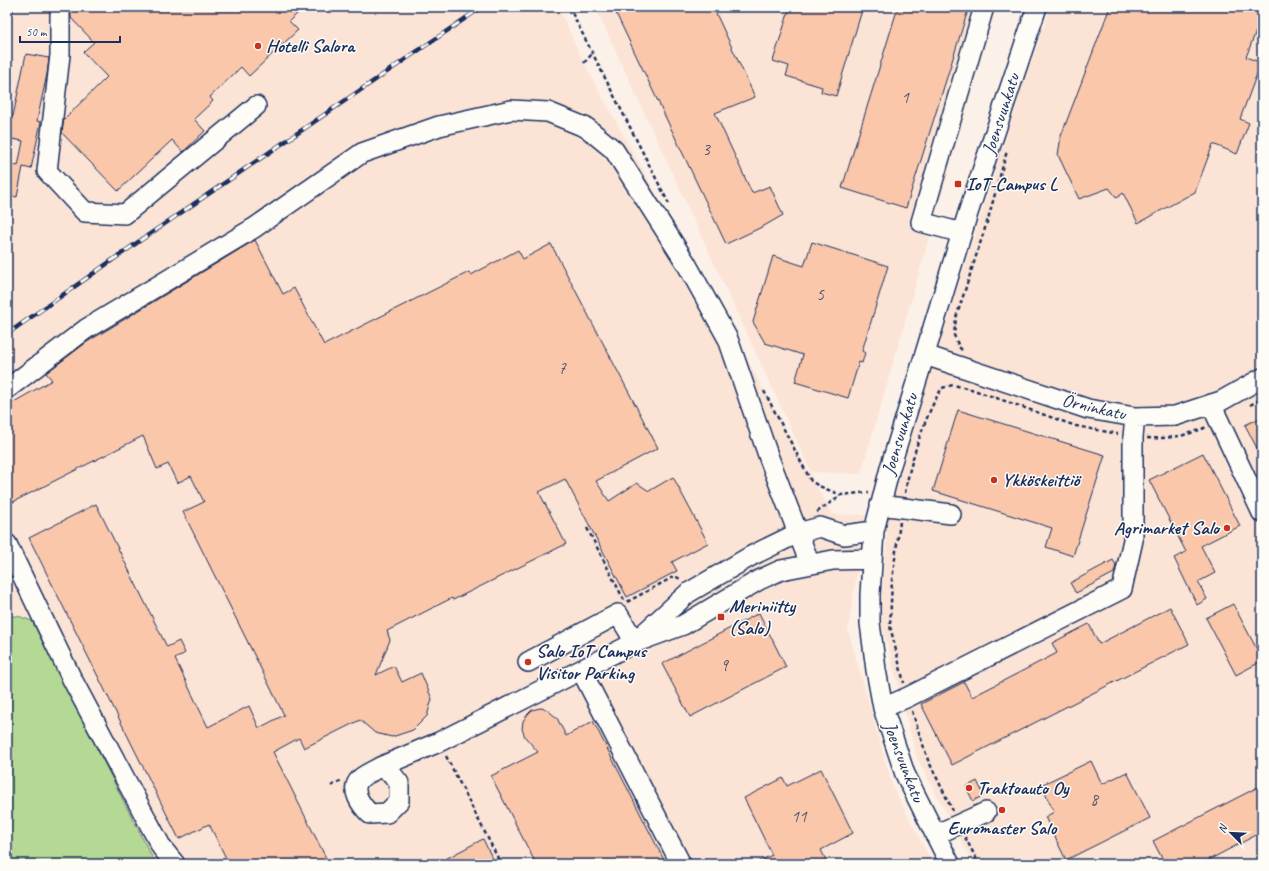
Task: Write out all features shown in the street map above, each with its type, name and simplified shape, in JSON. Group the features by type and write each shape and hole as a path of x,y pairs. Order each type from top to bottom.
{"street":[{"path":"60,7 60,55 47,171 85,212 125,214 256,106"},
{"path":"962,233 921,222 984,7"},
{"name":"Joensuunkatu","path":"950,864 906,774 884,708 876,670 870,623 870,595 874,531 890,468 962,233 1037,7"},
{"path":"7,390 86,329 254,228 362,153 439,126 511,110 548,112 587,128 614,150 686,263 728,339 769,458 810,564"},
{"name":"Örninkatu","path":"925,355 974,381 1088,409 1135,417 1175,416 1215,412 1221,401 1262,378"},
{"path":"1215,412 1262,513"},
{"path":"884,708 1122,589 1133,540 1133,437 1135,417"},
{"path":"880,505 951,514"},
{"path":"634,643 688,593 751,556 798,533 820,527 844,535 874,531"},
{"path":"7,544 72,679 162,848 175,864"},
{"path":"380,767 439,742 634,643 682,625 759,580 781,570 833,560 872,559"},
{"path":"528,662 618,614 634,643"},
{"path":"581,670 681,864"},
{"path":"935,835 986,812"}],"path":[{"path":"7,20 15,7"},
{"path":"584,63 592,54"},
{"path":"964,351 959,347 954,335 956,318 988,219 1009,144"},
{"path":"979,864 958,824 928,760 908,697 890,626 892,580 905,489 916,450 936,397 942,388 974,381 1076,426 1133,437 1165,439 1195,432 1215,412"},
{"path":"1243,408 1262,399"},
{"path":"587,528 625,603 675,576 684,582"},
{"path":"439,742 501,864"}],"shaded area":[{"path":"19,7 558,7 584,63 832,514 866,515 848,630 893,787 933,864 157,864 152,858 18,616 7,616 7,323 9,321 7,320 7,25"},
{"path":"595,7 996,7 861,474 811,472"},
{"path":"1051,7 1262,7 1262,864 973,864 917,758 880,617 888,520 924,392 1022,87"}],"green space":[{"path":"7,616 18,616 32,621 152,857 157,864 7,864"}],"building":[{"path":"71,7 305,7 289,21 298,30 249,76 241,67 210,97 213,101 194,119 205,131 183,152 172,140 118,191 62,133 64,119 107,77 83,52 94,42 71,18"},
{"path":"613,7 713,7 755,97 715,113 752,193 770,186 783,215 726,244"},
{"path":"790,7 863,7 836,96 821,92 822,87 786,76 789,66 773,61"},
{"path":"898,7 969,7 906,208 842,188"},
{"path":"1110,7 1262,7 1262,16 1246,57 1261,63 1240,119 1249,123 1237,154 1213,144 1195,192 1138,223 1123,193 1117,198 1109,188 1079,199 1058,155 1061,136"},
{"path":"26,54 49,58 37,121 41,122 31,169 23,167 17,197 7,195 7,163 18,166 23,141 7,138 7,115 13,116"},
{"path":"255,240 283,294 294,288 324,345 469,272 471,275 518,250 523,259 551,244 658,448 596,481 609,501 637,483 649,491 673,477 708,543 672,562 677,571 627,597 565,479 539,492 566,544 453,600 452,598 387,631 390,640 376,675 394,666 402,682 421,673 432,699 427,716 413,730 392,737 375,733 360,720 304,748 299,738 273,752 329,864 229,864 209,824 179,839 29,538 96,504 167,647 179,641 185,653 175,659 208,727 249,706 259,728 284,715 183,512 204,502 191,476 177,483 168,464 157,469 143,436 7,505 7,406 52,380 46,373 87,342"},
{"path":"812,242 888,266 862,351 865,353 862,363 859,362 848,398 795,382 803,355 765,343 753,322 773,256 804,266"},
{"path":"958,410 1105,455 1073,556 1046,547 1052,528 933,491"},
{"path":"1262,417 1262,458 1245,425"},
{"path":"1203,453 1240,526 1201,546 1215,573 1198,582 1207,599 1197,605 1174,558 1186,552 1149,480"},
{"path":"1113,560 1116,565 1114,573 1076,593 1070,583"},
{"path":"1233,604 1262,659 1262,661 1236,675 1206,618"},
{"path":"1170,607 1189,644 952,765 921,704 964,682 972,697 1057,653 1052,643 1089,624 1099,644"},
{"path":"759,613 786,667 690,717 662,664"},
{"path":"540,708 546,709 557,718 566,736 593,721 666,864 536,864 491,776 538,752 525,737 522,729 523,721 528,714 532,710"},
{"path":"1091,761 1102,784 1127,772 1150,818 1066,860 1045,817 1054,812 1041,785"},
{"path":"821,769 853,833 821,850 828,864 753,864 772,855 744,798 783,778 787,786"},
{"path":"977,781 984,795 973,801 966,787"},
{"path":"1262,785 1262,832 1201,864 1165,864 1153,841"},
{"path":"483,839 495,864 436,864"}],"railway":[{"path":"7,334 141,240 482,7"}],"place":[{"name":"Hotelli Salora","path":"258,46"},
{"name":"IoT-Campus L","path":"958,184"},
{"name":"Ykköskeittiö","path":"994,480"},
{"name":"Agrimarket Salo","path":"1227,528"},
{"name":"Meriniitty (Salo)","path":"721,617"},
{"name":"Salo IoT Campus Visitor Parking","path":"528,662"},
{"name":"Traktoauto Oy","path":"969,788"},
{"name":"Euromaster Salo","path":"1002,810"}]}
